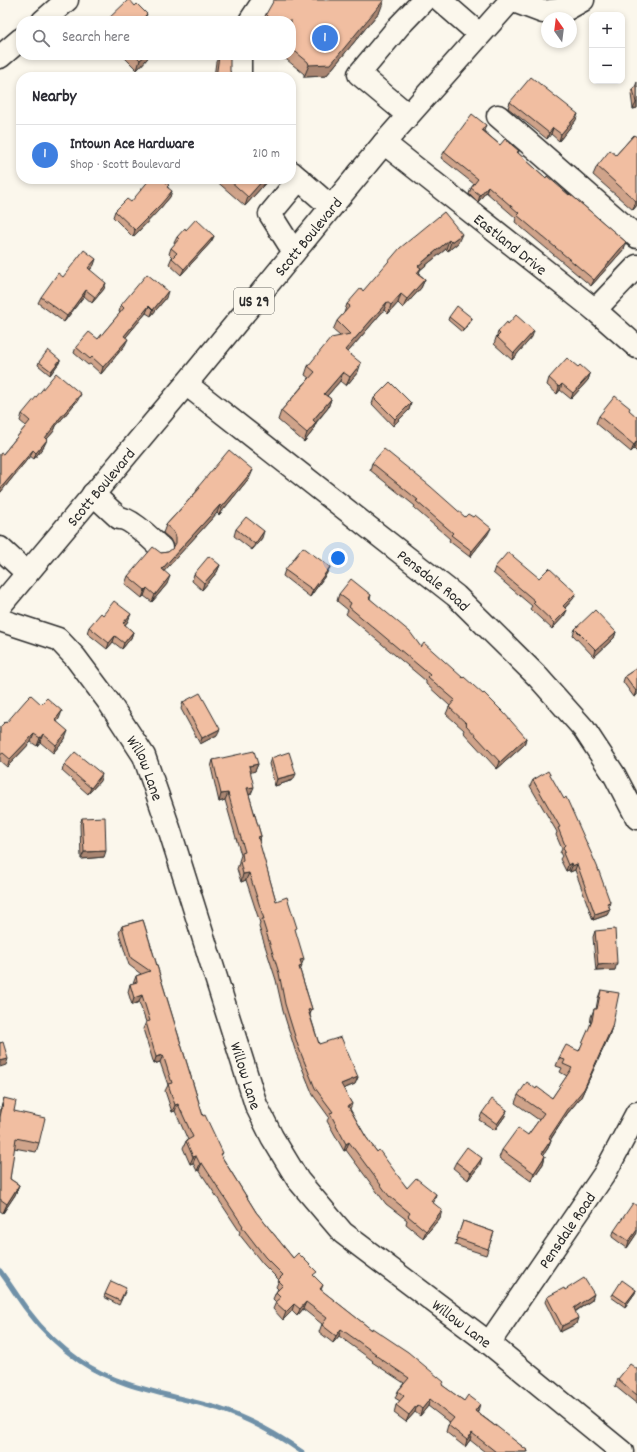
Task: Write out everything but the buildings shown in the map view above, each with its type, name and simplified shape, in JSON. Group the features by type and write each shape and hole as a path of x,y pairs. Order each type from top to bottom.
{"main road":[{"path":"49,16 67,0"},
{"path":"253,16 264,0"},
{"path":"408,115 359,74 399,26 424,0"},
{"path":"440,0 479,34"},
{"path":"511,0 543,12 567,9 582,0"},
{"name":"Scott Boulevard","path":"0,606 186,384 384,143 479,34 511,0"},
{"path":"0,57 16,44"},
{"path":"240,60 240,72"},
{"path":"498,116 637,236"},
{"name":"Eastland Drive","path":"384,143 595,310 637,347"},
{"path":"296,177 331,207"},
{"path":"290,184 270,214 294,252"},
{"path":"595,310 637,266"},
{"name":"Pensdale Road","path":"186,384 456,596 537,676 584,729 615,776 637,818"},
{"path":"93,494 119,518 122,518 132,524 159,552"},
{"path":"0,548 28,573"},
{"name":"Willow Lane","path":"0,620 58,639 75,657 108,701 144,756 169,828 256,1105 272,1137 298,1180 343,1233 489,1344 622,1452"},
{"name":"Pensdale Road","path":"489,1344 605,1173 637,1113"}],"waterway":[{"path":"0,1271 33,1318 58,1344 80,1361 112,1378 146,1390 228,1412 261,1427 302,1452"}],"place":[{"name":"Intown Ace Hardware","path":"325,38"}]}
